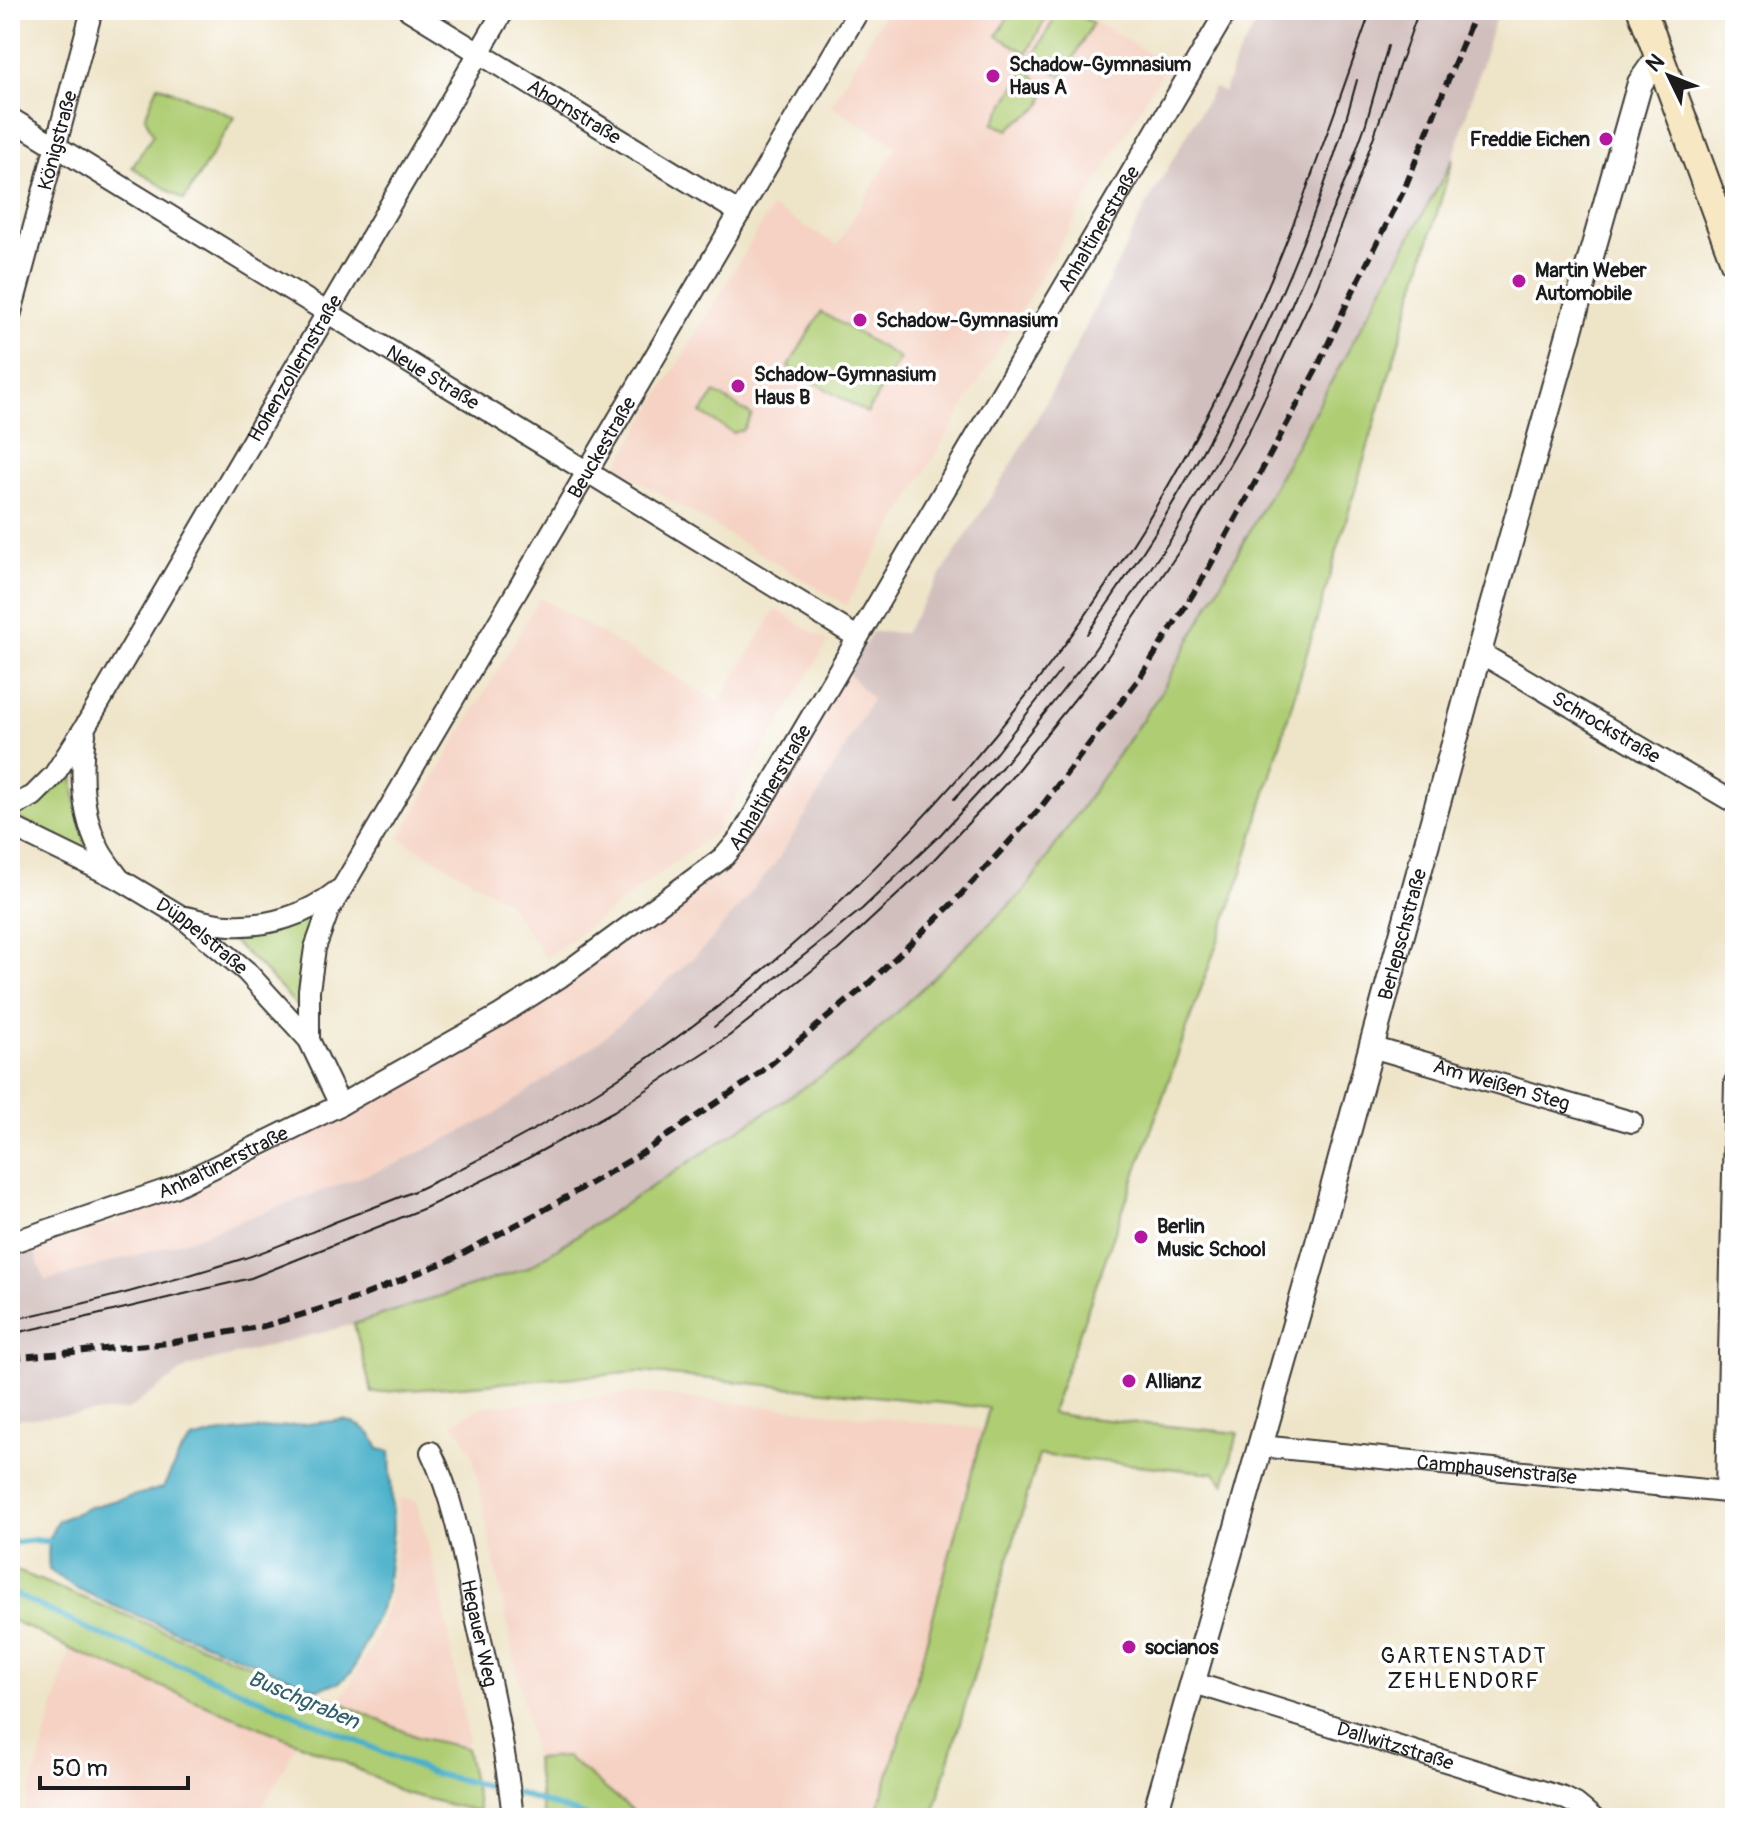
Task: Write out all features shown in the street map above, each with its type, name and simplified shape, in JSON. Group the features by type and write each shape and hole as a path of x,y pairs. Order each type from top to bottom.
{"main road":[{"path":"1642,10 1735,262"}],"street":[{"name":"Königstraße","path":"10,316 92,10"},
{"name":"Ahornstraße","path":"409,10 740,213"},
{"name":"Hohenzollernstraße","path":"10,807 33,796 54,775 85,727 504,10"},
{"name":"Beuckestraße","path":"309,1040 309,990 315,948 328,912 859,10"},
{"name":"Anhaltinerstraße","path":"10,1243 174,1187 340,1105 500,1015 560,977 725,856 740,838 1227,10"},
{"name":"Berlepschstraße","path":"1154,1818 1316,1250 1479,652 1640,83 1659,56"},
{"name":"Neue Straße","path":"10,118 857,637"},
{"name":"Schrockstraße","path":"1479,652 1735,803"},
{"name":"Hohenzollernstraße","path":"85,727 83,790 88,821 100,852 121,880"},
{"name":"Düppelstraße","path":"10,826 121,880 181,916 246,971 309,1040 340,1105"},
{"name":"Beuckestraße","path":"181,916 229,925 276,920 319,905 343,885"},
{"name":"Am Weißen Steg","path":"1371,1047 1632,1122"},
{"path":"1730,1493 1735,1082"},
{"name":"Camphausenstraße","path":"1260,1446 1730,1493"},
{"name":"Hegauer Weg","path":"431,1452 442,1475 459,1538 506,1765 513,1815"},
{"name":"Dallwitzstraße","path":"1191,1682 1564,1798 1593,1818"}],"shaded area":[{"name":"Schadow-Gymnasium","path":"886,10 1076,10 1167,64 846,605 616,467 772,207 837,245 897,146 831,106"},
{"path":"1265,10 1498,10 1453,159 1162,691 1024,891 847,1059 527,1268 354,1324 188,1367 128,1410 10,1420 10,1256 34,1249 45,1281 185,1241 396,1164 491,1117 600,1041 704,948 776,862 819,794 872,699 848,673 872,632 904,633 1014,461 1147,204 1214,88 1224,92 1236,59"},
{"path":"540,598 719,702 776,609 828,642 715,832 546,958 506,900 399,838"},
{"path":"848,673 872,698 819,794 776,862 704,948 600,1041 491,1117 396,1164 185,1241 45,1281 36,1249 155,1208 344,1116 566,984 705,882"},
{"path":"638,1393 984,1429 905,1721 875,1818 641,1818 567,1757 535,1759 472,1453 452,1423 482,1407"},
{"path":"399,1498 416,1501 440,1590 468,1740 466,1748 417,1737 337,1701 350,1685 374,1641 390,1599"},
{"path":"70,1649 298,1742 256,1818 23,1818"}],"green space":[{"path":"1012,10 1050,10 1027,53 997,36"},
{"path":"1059,10 1069,10 1093,23 1063,77 1032,59"},
{"path":"1026,68 1042,88 1041,106 1009,130 993,124"},
{"path":"158,85 235,117 184,200 132,167 153,135 145,117"},
{"path":"1453,159 1241,876 1051,1413 1238,1433 1224,1485 1215,1473 1039,1455 932,1818 875,1818 905,1721 989,1408 641,1372 372,1393 354,1324 527,1268 847,1059 1024,891 1162,691"},
{"path":"821,312 900,358 867,413 788,367"},
{"path":"715,393 752,415 743,430 733,433 701,413"},
{"path":"70,774 73,775 81,824 94,853 91,855 14,816 44,798"},
{"path":"313,917 315,921 305,952 297,1006 228,937 230,934"},
{"path":"10,1568 337,1701 417,1737 466,1748 479,1812 404,1793 344,1762 70,1649 10,1619"},
{"path":"567,1757 641,1818 543,1818 535,1759"}],"water":[{"path":"343,1420 365,1429 379,1449 390,1451 393,1530 385,1597 352,1672 338,1683 317,1689 112,1605 74,1587 49,1570 49,1545 57,1521 90,1507 163,1488 181,1451 192,1440 215,1434"}],"waterway":[{"path":"10,1543 36,1540 54,1542"},
{"name":"Buschgraben","path":"10,1592 92,1631 188,1668 431,1773 520,1794 591,1818"}],"tram line":[{"path":"10,1320 127,1292 254,1255 409,1193 490,1154 603,1088 699,1021 791,946 878,864 960,776 1036,683 1106,586 1168,485 1224,382 1266,291 1371,10"},
{"path":"10,1334 251,1278 425,1208 519,1163 614,1111 729,1036 838,950 922,872 1011,778 1102,665 1184,544 1249,431 1317,287 1419,10"},
{"path":"1352,162 1388,46"},
{"path":"1087,634 1161,523 1249,363 1299,253 1357,80"},
{"path":"714,1027 862,909 940,835 1002,767 1090,656 1173,536 1226,444 1271,352 1355,158"},
{"path":"954,799 993,757 1061,670"}],"railway":[{"path":"10,1358 168,1343 264,1326 357,1298 450,1260 639,1155 756,1076 868,984 954,902 1041,807 1141,676 1205,575 1316,370 1404,190 1476,10"}],"place":[{"name":"Schadow-Gymnasium Haus A","path":"993,76"},
{"name":"Freddie Eichen","path":"1606,139"},
{"name":"Martin Weber Automobile","path":"1519,281"},
{"name":"Schadow-Gymnasium","path":"860,320"},
{"name":"Schadow-Gymnasium Haus B","path":"738,386"},
{"name":"Berlin Music School","path":"1141,1237"},
{"name":"Allianz","path":"1129,1381"},
{"name":"socianos","path":"1129,1647"}],"district":[{"name":"GARTENSTADT ZEHLENDORF","path":"1464,1668"}]}
